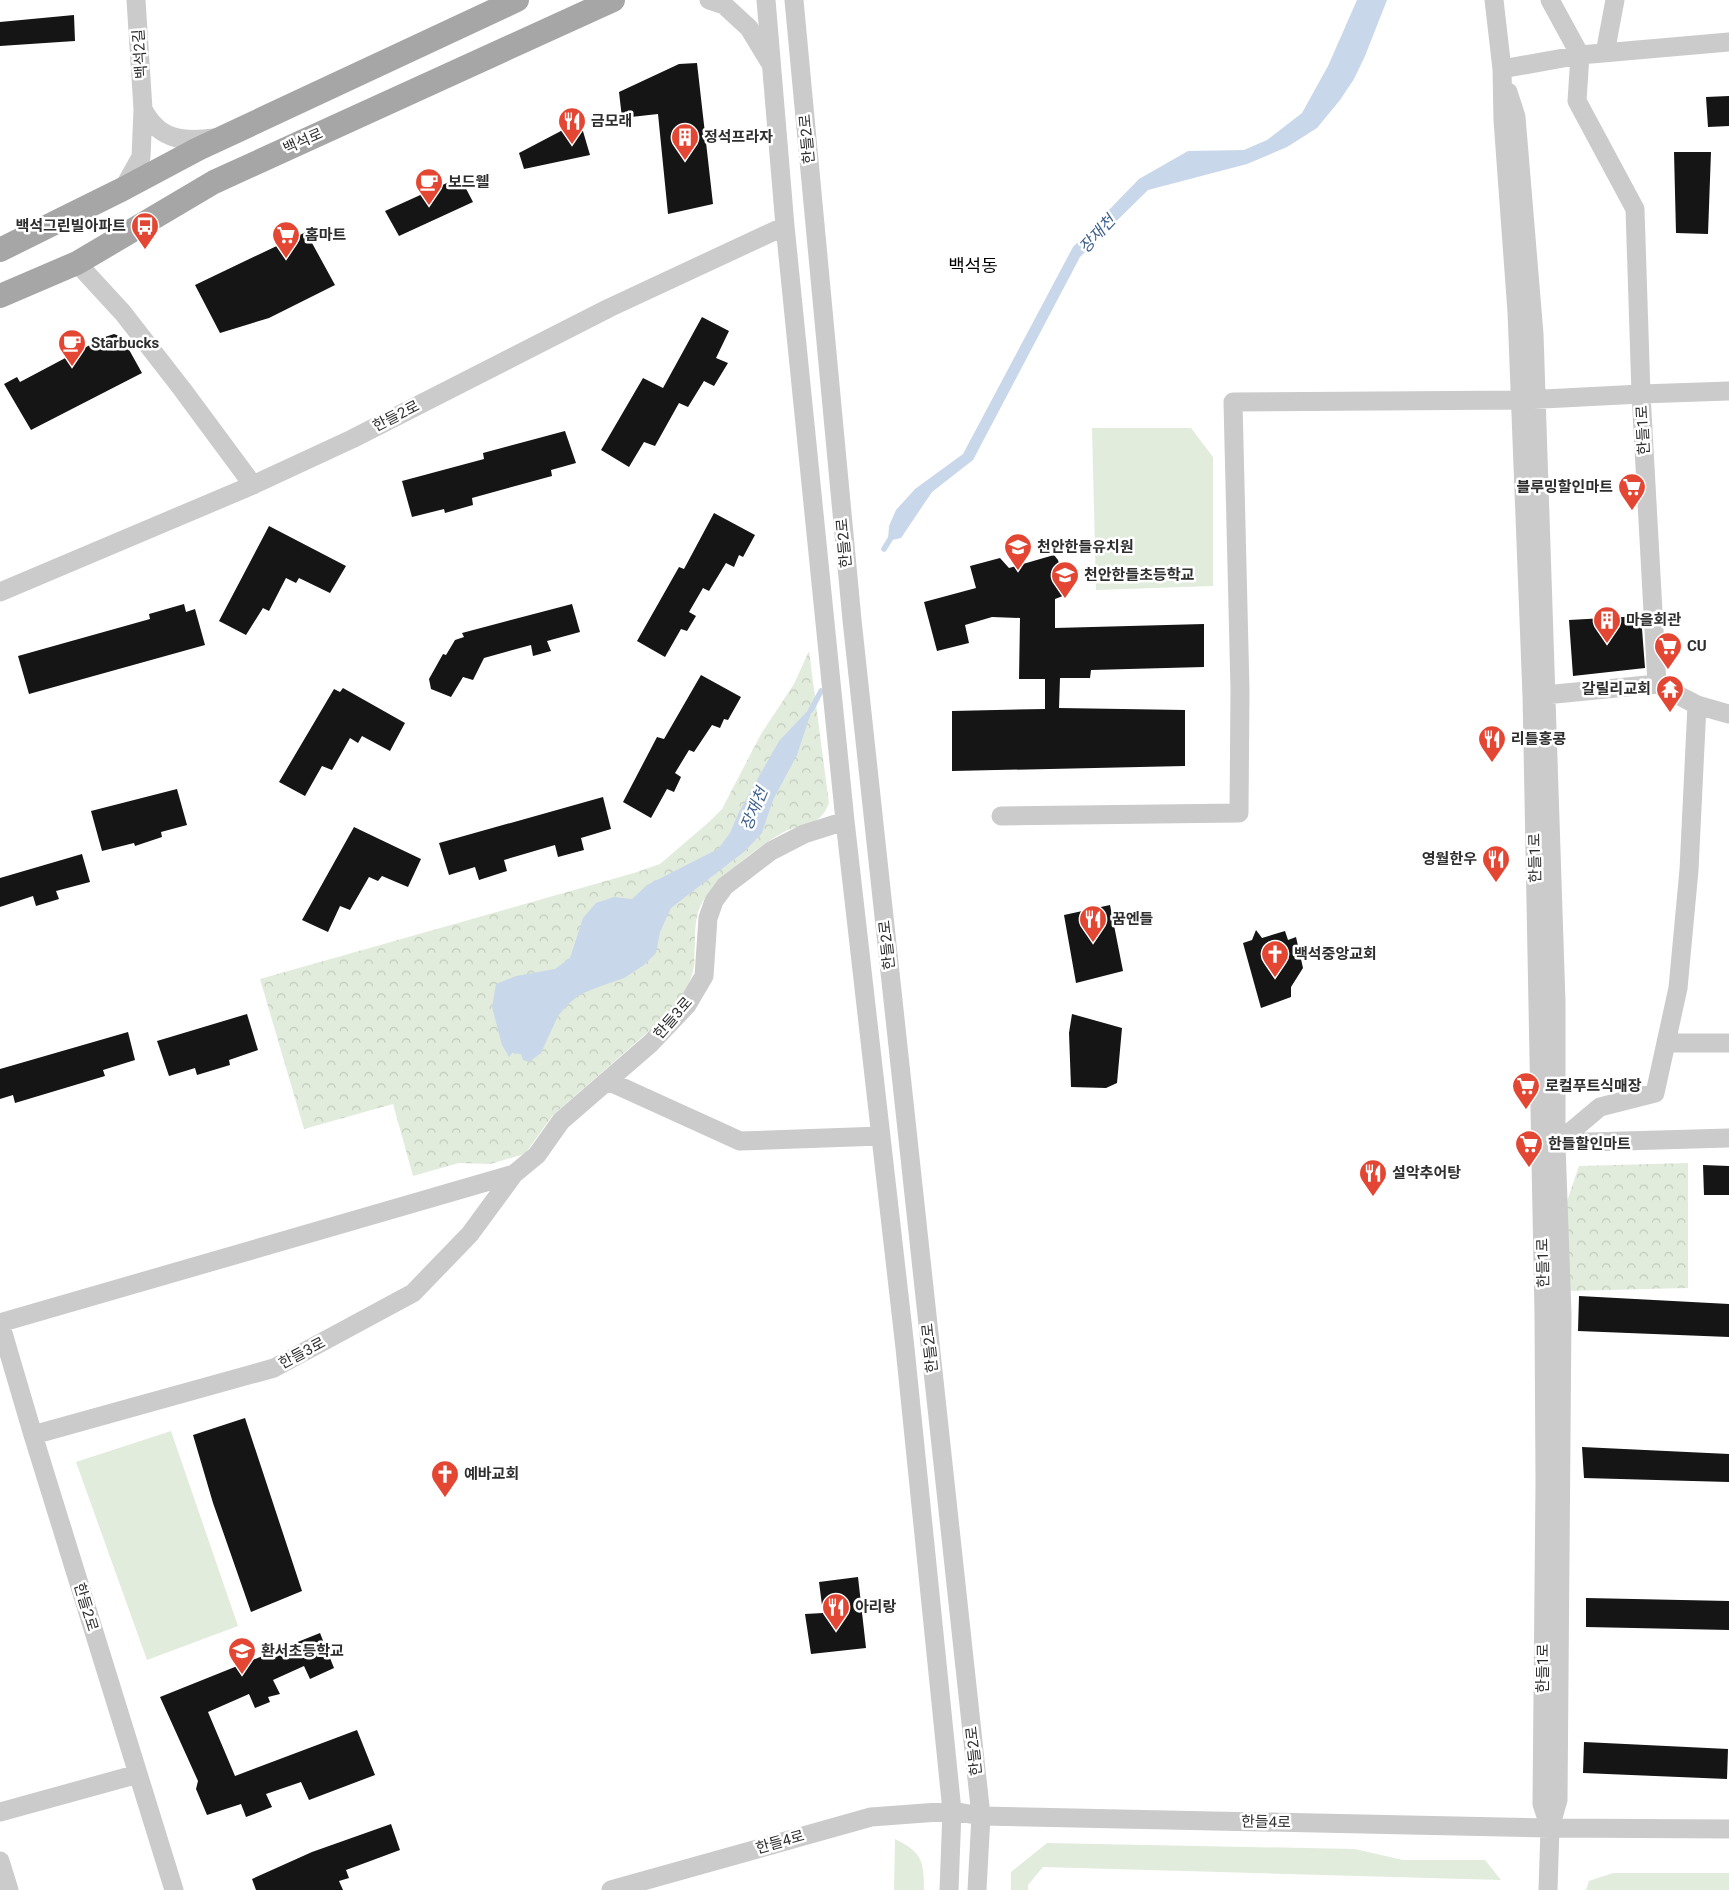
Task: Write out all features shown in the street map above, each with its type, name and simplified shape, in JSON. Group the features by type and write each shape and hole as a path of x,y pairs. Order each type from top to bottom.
{"main road":[{"path":"0,250 123,189 198,149 517,0"},
{"name":"백석로","path":"0,296 77,263 214,182 613,0"}],"street":[{"name":"백석2길","path":"123,189 140,157 143,109 136,0"},
{"path":"613,0 621,0"},
{"path":"709,0 724,5 749,28 772,65"},
{"name":"한들2로","path":"766,0 785,226 845,821 881,1136 952,1811 949,1890"},
{"name":"한들2로","path":"794,0 852,620 981,1816 977,1890"},
{"path":"797,29 804,0"},
{"name":"한들1로","path":"1494,0 1502,69 1503,120 1518,312 1529,399 1539,696 1556,1002 1549,1143 1562,1314 1562,1437 1558,1800 1550,1828 1548,1890"},
{"path":"1550,0 1580,55"},
{"path":"1605,53 1615,0"},
{"path":"1502,69 1580,55 1729,42"},
{"name":"한들1로","path":"1580,55 1577,101 1635,209 1641,394 1658,684"},
{"path":"143,109 150,122 172,137 192,140 225,136"},
{"name":"한들2로","path":"0,592 253,485 352,439 609,308 785,226"},
{"path":"77,263 123,312 253,485"},
{"name":"한들1로","path":"1529,399 1729,392"},
{"path":"1001,816 1239,813 1240,690 1233,402 1529,399"},
{"path":"1539,696 1658,684 1697,705 1729,714"},
{"path":"1549,1143 1600,1107 1656,1093 1679,978 1689,870 1697,705"},
{"name":"한들3로","path":"32,1435 274,1368 413,1293 470,1234 514,1174 537,1155 561,1121 651,1043 687,1005 704,976 708,918 714,901 725,886 771,851 804,834 845,821"},
{"path":"1666,1043 1729,1043"},
{"path":"608,1081 740,1141 881,1136"},
{"path":"1549,1143 1729,1138"},
{"name":"한들3로","path":"0,1323 514,1174"},
{"name":"한들2로","path":"0,1323 32,1435 174,1890"},
{"path":"0,1812 138,1774"},
{"name":"한들4로","path":"611,1890 871,1817 952,1811 981,1816 1550,1828 1729,1829"},
{"path":"0,1861 8,1890"}],"green space":[{"path":"1092,428 1191,428 1213,457 1213,586 1096,590"},
{"path":"809,651 829,803 825,811 816,821 784,832 750,854 713,888 702,902 697,916 694,964 691,979 672,1011 552,1116 525,1154 490,1164 459,1163 413,1176 393,1104 304,1129 260,979 660,864 722,809 761,734 794,684"},
{"path":"1688,1163 1688,1288 1567,1291 1564,1210 1579,1166"},
{"path":"171,1431 238,1626 147,1660 76,1462"},
{"path":"895,1839 911,1848 920,1858 924,1890 894,1890"},
{"path":"1047,1843 1355,1849 1403,1860 1485,1860 1501,1880 1043,1867 1028,1885 1028,1890 1011,1890 1011,1872"},
{"path":"1613,1873 1729,1873 1729,1890 1586,1890 1589,1881"}],"water":[{"path":"1357,0 1387,0 1354,79 1317,128 1287,147 1247,164 1148,190 1080,257 973,460 932,492 901,538 888,541 889,526 896,510 915,489 963,454 1073,247 1139,179 1188,151 1244,150 1267,140 1302,113 1328,66"},
{"path":"814,704 797,755 773,800 762,833 745,851 671,908 660,932 656,953 644,965 624,978 579,995 558,1016 541,1053 529,1062 523,1060 521,1054 512,1053 509,1057 502,1045 492,1007 496,984 516,976 555,969 570,958 583,918 596,903 614,897 632,899 647,885 718,849 730,833 739,812 779,741"}],"building":[{"path":"74,15 75,41 0,46 0,22"},
{"name":"정석프라자","path":"697,63 713,204 668,214 658,114 622,118 619,92 679,64"},
{"path":"1729,96 1729,126 1708,127 1706,97"},
{"path":"580,121 590,155 524,169 519,153"},
{"path":"1674,152 1711,152 1708,234 1676,233"},
{"name":"보드웰","path":"460,177 473,202 399,236 385,211"},
{"name":"홈마트","path":"306,232 335,285 269,318 220,333 195,285"},
{"path":"702,317 729,331 716,358 728,363 714,386 704,381 688,407 679,403 655,446 644,442 629,467 601,450 643,378 663,388"},
{"path":"114,334 122,337 142,373 31,430 4,384 17,377 20,382"},
{"path":"565,431 576,463 551,470 552,476 472,498 473,505 445,513 444,509 412,517 402,481 484,459 483,453"},
{"path":"714,513 755,535 743,557 739,555 734,567 726,563 709,591 703,588 689,612 696,616 687,631 681,629 665,657 637,641 679,567 684,569"},
{"path":"269,526 346,566 330,593 299,578 296,583 286,578 269,611 263,608 246,635 219,621"},
{"path":"1054,555 1058,560 1068,594 1055,599 1055,628 1204,624 1204,667 1091,670 1090,678 1060,678 1059,708 1185,710 1185,766 952,771 952,711 1045,709 1045,679 1019,679 1020,618 992,617 965,625 969,643 937,651 924,602 976,588 970,566 1000,558 1009,568"},
{"path":"184,604 186,612 195,609 205,645 29,694 18,656 150,619 149,614"},
{"path":"572,604 580,632 547,641 551,651 533,656 531,645 484,658 473,680 463,677 451,697 431,689 429,679 443,654 446,655 455,640 464,637 462,633"},
{"name":"마을회관","path":"1641,616 1645,668 1573,676 1569,620"},
{"path":"701,675 741,697 728,720 724,719 720,728 712,725 694,752 689,750 675,773 681,777 674,792 667,789 651,818 623,802 657,737 664,739"},
{"path":"343,688 405,723 390,751 362,736 358,743 350,738 332,770 322,766 305,796 279,782 334,689 340,692"},
{"path":"177,789 187,825 161,832 162,837 135,846 134,843 102,851 91,811"},
{"path":"603,797 611,829 581,838 584,850 558,857 555,845 504,860 507,871 479,880 475,867 449,875 439,843"},
{"path":"354,827 421,859 408,887 382,876 378,881 369,877 350,910 340,906 328,932 302,920"},
{"path":"82,854 90,882 56,891 59,899 36,906 33,896 0,907 0,878"},
{"name":"꿈엔들","path":"1110,905 1123,971 1076,983 1064,915"},
{"name":"백석중앙교회","path":"1256,930 1262,938 1285,931 1288,940 1296,937 1303,968 1291,987 1291,997 1261,1008 1243,943 1252,940"},
{"path":"247,1014 258,1050 229,1060 230,1065 197,1075 195,1068 169,1076 157,1041"},
{"path":"1072,1014 1122,1028 1117,1083 1106,1088 1071,1087 1069,1033"},
{"path":"128,1032 135,1060 103,1070 105,1076 15,1103 13,1095 0,1099 0,1069"},
{"path":"1703,1165 1729,1166 1729,1195 1704,1195"},
{"path":"1579,1296 1729,1304 1729,1337 1578,1331"},
{"path":"245,1418 302,1591 251,1612 213,1503 193,1435"},
{"path":"1582,1447 1729,1454 1729,1482 1584,1478"},
{"name":"아리랑","path":"858,1577 866,1648 811,1654 805,1614 823,1613 819,1582"},
{"path":"1586,1598 1729,1601 1729,1630 1586,1627"},
{"path":"320,1633 334,1668 310,1679 304,1666 273,1680 280,1694 268,1697 270,1702 255,1708 249,1694 208,1712 235,1776 357,1730 375,1775 309,1800 301,1782 266,1794 272,1807 246,1817 241,1804 207,1815 196,1789 198,1781 160,1697"},
{"path":"1584,1742 1728,1749 1727,1779 1583,1773"},
{"path":"391,1824 400,1850 346,1870 349,1878 339,1881 343,1890 256,1890 252,1879 312,1852"}],"waterway":[{"name":"장재천","path":"884,549 892,536"},
{"name":"장재천","path":"811,710 821,691"}],"place":[{"name":"금모래","path":"572,145"},
{"name":"정석프라자","path":"685,161"},
{"name":"보드웰","path":"429,206"},
{"name":"백석그린빌아파트","path":"145,250"},
{"name":"홈마트","path":"286,259"},
{"name":"Starbucks","path":"72,367"},
{"name":"블루밍할인마트","path":"1632,511"},
{"name":"천안한들유치원","path":"1018,571"},
{"name":"천안한들초등학교","path":"1065,599"},
{"name":"마을회관","path":"1607,644"},
{"name":"CU","path":"1668,670"},
{"name":"갈릴리교회","path":"1670,713"},
{"name":"리틀홍콩","path":"1492,763"},
{"name":"영월한우","path":"1496,883"},
{"name":"꿈엔들","path":"1093,943"},
{"name":"백석중앙교회","path":"1275,978"},
{"name":"로컬푸트식매장","path":"1526,1110"},
{"name":"한들할인마트","path":"1529,1168"},
{"name":"설악추어탕","path":"1373,1197"},
{"name":"예바교회","path":"445,1498"},
{"name":"아리랑","path":"836,1631"},
{"name":"환서초등학교","path":"242,1675"}],"district":[{"name":"백석동","path":"973,265"}]}
